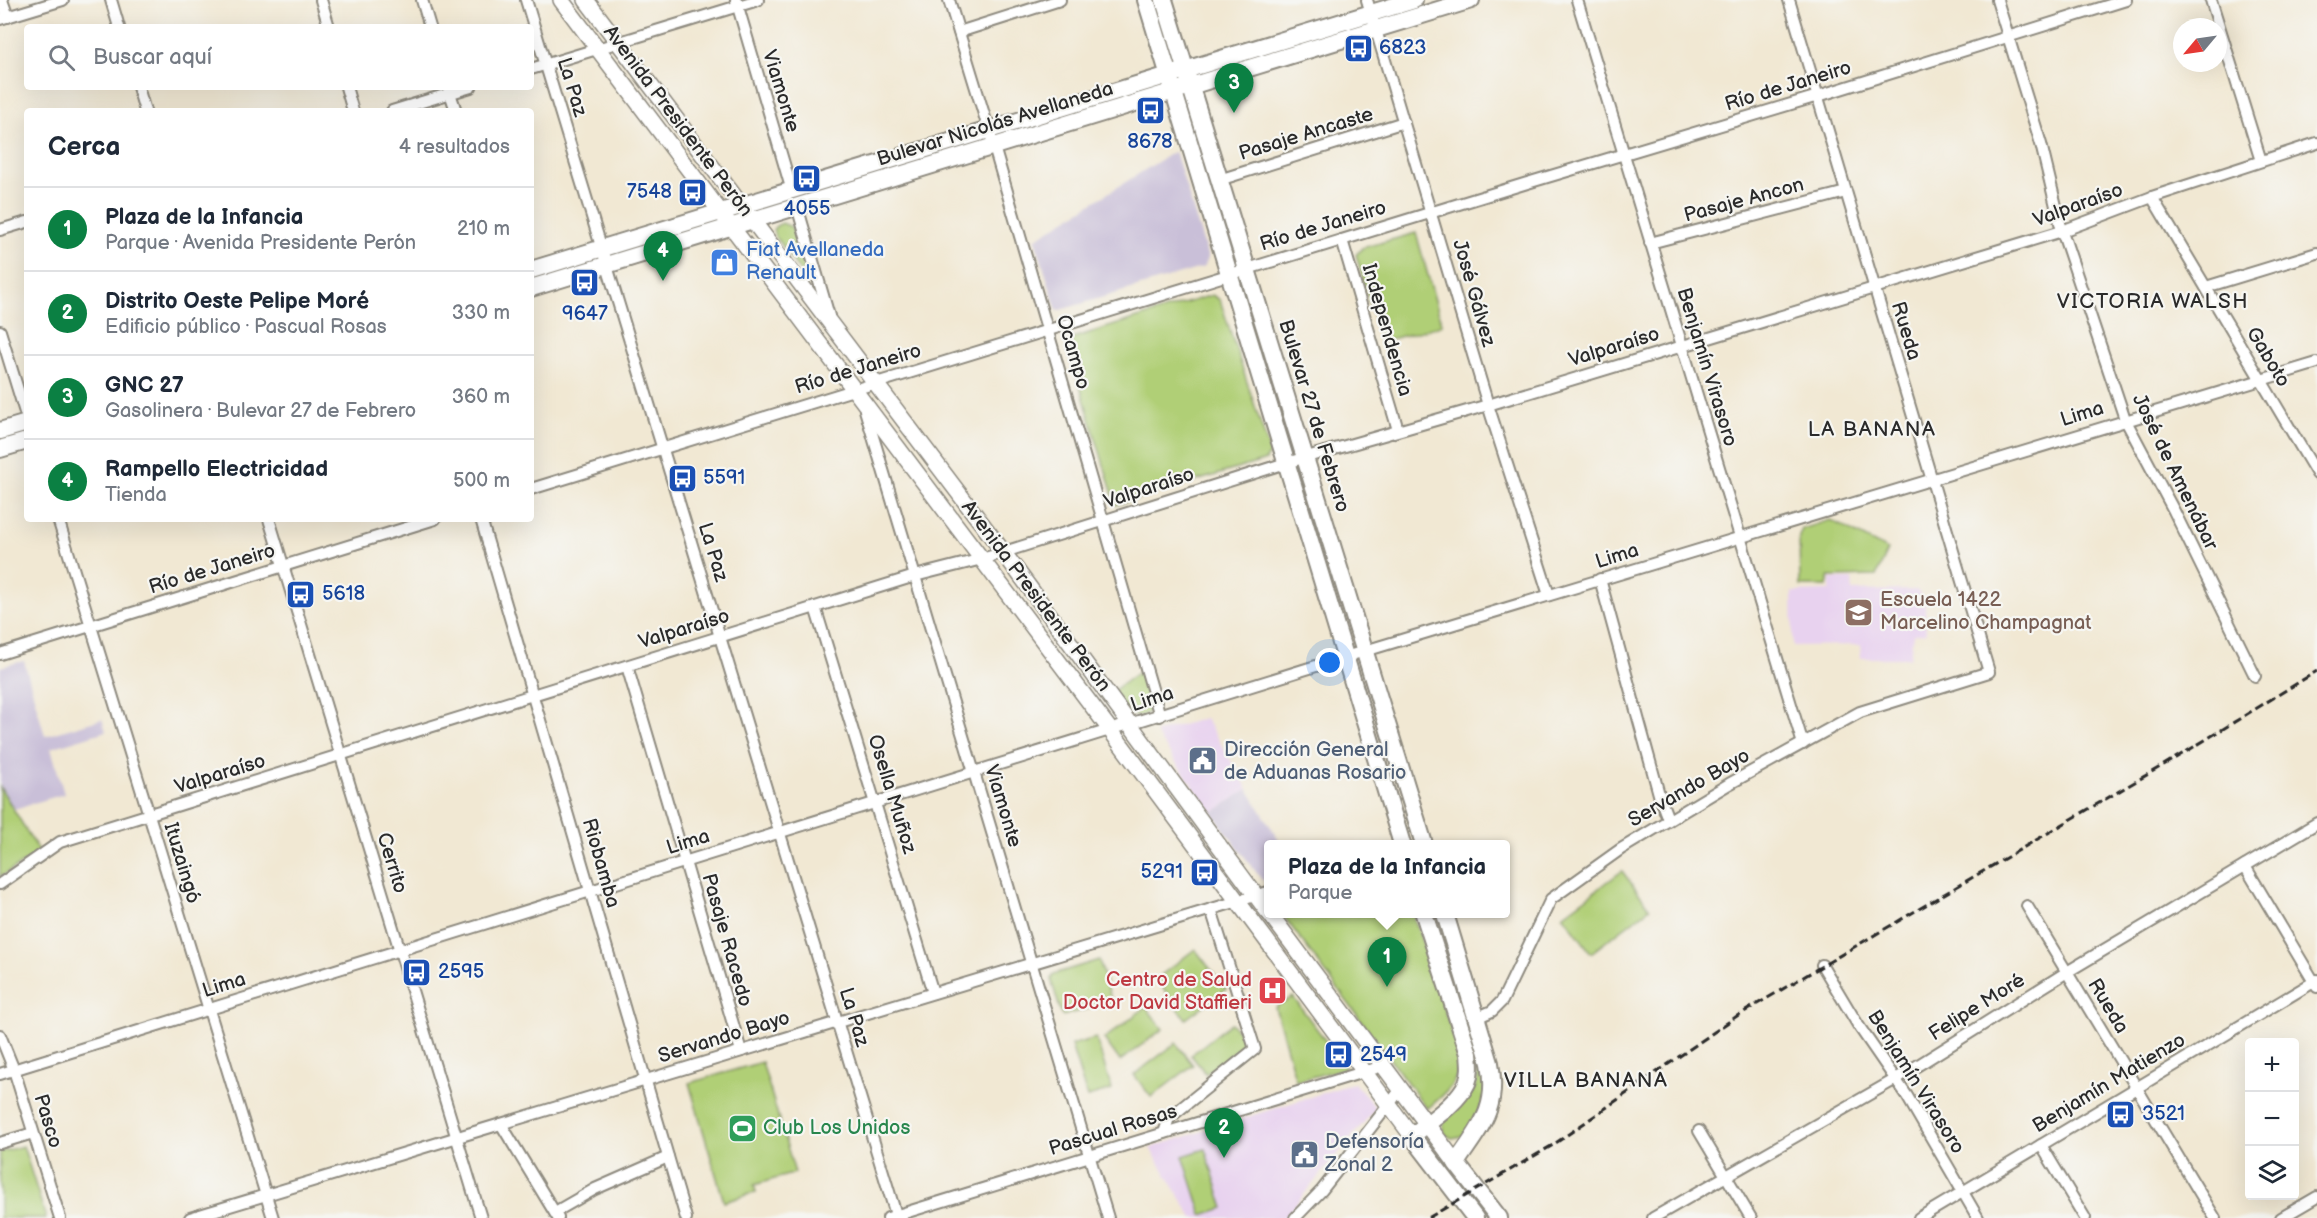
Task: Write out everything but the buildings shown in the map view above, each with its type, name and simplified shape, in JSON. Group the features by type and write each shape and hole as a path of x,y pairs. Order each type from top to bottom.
{"main road":[{"name":"Avenida Presidente Perón","path":"561,0 1111,731 1363,1072 1475,1218"},
{"name":"Avenida Presidente Perón","path":"586,0 873,383 1004,553 1131,725 1262,894"},
{"name":"Bulevar 27 de Febrero","path":"1146,0 1401,840"},
{"name":"Bulevar 27 de Febrero","path":"1164,0 1423,840"},
{"name":"Bulevar Nicolás Avellaneda","path":"534,287 604,257 1188,79 1414,0"},
{"name":"Bulevar Nicolás Avellaneda","path":"1371,15 1471,0"},
{"name":"Bulevar Nicolás Avellaneda","path":"534,269 604,257"},
{"path":"0,431 24,422"},
{"path":"0,449 24,442"},
{"name":"Avenida Presidente Perón","path":"1273,918 1499,1218"},
{"path":"1412,1136 1456,1097 1467,1083 1470,1069 1469,1054 1425,918"},
{"path":"1446,918 1494,1083 1491,1106 1456,1163"}],"street":[{"path":"2,0 4,18 63,0"},
{"path":"111,0 118,24"},
{"path":"321,0 328,24"},
{"path":"422,0 429,24"},
{"name":"La Paz","path":"526,0 534,24"},
{"path":"534,68 736,3 758,0"},
{"name":"Ocampo","path":"949,0 992,139 1160,716"},
{"path":"958,32 1060,0"},
{"name":"Benjamín Virasoro","path":"1576,0 1803,744"},
{"name":"Rueda","path":"1789,0 1989,672"},
{"name":"José de Amenábar","path":"1997,0 2041,144 2062,231 2125,419 2174,511 2255,676"},
{"name":"Río de Janeiro","path":"534,488 2126,0"},
{"path":"2211,0 2261,161"},
{"name":"Viamonte","path":"736,3 833,328"},
{"name":"José Gálvez","path":"1371,15 1432,212 1488,405 1549,595"},
{"name":"La Paz","path":"534,26 837,1022 893,1217"},
{"path":"139,90 144,108"},
{"path":"347,90 352,108"},
{"path":"400,108 449,90 455,108"},
{"name":"Pasaje Ancaste","path":"1220,180 1404,122"},
{"name":"Valparaíso","path":"0,884 60,842 915,576 1004,553 1286,463 1488,405 2062,231 2152,197 2317,143"},
{"name":"Pasaje Ancon","path":"1650,243 1846,192"},
{"name":"Gaboto","path":"2152,197 2261,380 2313,461 2317,474"},
{"path":"0,230 24,223"},
{"name":"Independencia","path":"1342,240 1398,430"},
{"path":"2206,287 2317,253"},
{"path":"0,331 24,411"},
{"name":"Lima","path":"0,1074 1364,651 2125,419 2317,363"},
{"name":"Viamonte","path":"864,404 1108,1218"},
{"name":"Ituzaingó","path":"59,522 273,1218"},
{"name":"Cerrito","path":"270,522 481,1218"},
{"name":"Río de Janeiro","path":"0,654 425,522"},
{"name":"Riobamba","path":"482,522 686,1218"},
{"path":"1600,579 1660,798 1668,819"},
{"name":"Osella Muñoz","path":"815,607 933,993"},
{"name":"Pasaje Racedo","path":"627,666 741,1051"},
{"name":"Servando Bayo","path":"1476,1018 1492,1011 1502,1001 1551,899 1621,849 1668,819 1860,712 1989,672"},
{"name":"Felipe Moré","path":"1653,1218 1896,1079 2067,972 2317,823"},
{"path":"2245,866 2316,983"},
{"name":"Servando Bayo","path":"190,1218 1262,894"},
{"name":"Rueda","path":"2027,906 2215,1218"},
{"path":"1164,1133 1169,1118 1255,1049 1211,909"},
{"name":"Benjamín Virasoro","path":"1822,964 1858,1025 1896,1079 1978,1218"},
{"name":"Benjamín Matienzo","path":"1919,1218 2136,1087 2316,983"},
{"name":"Pasco","path":"0,1035 14,1070 60,1218"},
{"name":"Pascual Rosas","path":"893,1217 1383,1066"},
{"path":"1295,1218 1322,1190 1401,1089"},
{"path":"501,1124 556,1215 595,1189 668,1157"},
{"path":"1699,1131 1750,1218"},
{"path":"0,1143 33,1133"},
{"path":"2041,1144 2085,1218"},
{"path":"2281,1218 2317,1197"}],"shaded area":[{"path":"1175,151 1208,258 1204,267 1057,311 1035,239"},
{"name":"Escuela 1422 Marcelino Champagnat","path":"1830,579 1852,579 1853,591 1917,590 1922,596 1922,602 1925,602 1926,633 1913,634 1910,658 1861,658 1860,645 1793,646 1792,592 1830,591"},
{"path":"24,661 45,736 102,719 106,731 51,748 64,794 14,809 0,787 0,667"},
{"name":"Dirección General de Aduanas Rosario","path":"1205,718 1248,789 1212,813 1155,733"},
{"path":"1248,789 1279,840 1264,840 1264,880 1262,880 1212,813"},
{"path":"1354,1083 1376,1108 1284,1218 1193,1218 1150,1148"}],"green space":[{"path":"782,223 792,227 808,282 775,236 773,230"},
{"path":"1416,233 1442,325 1381,342 1356,255 1362,248"},
{"path":"1212,295 1220,300 1270,452 1266,460 1116,505 1068,346 1073,338"},
{"path":"1830,520 1888,550 1876,576 1829,577 1827,586 1800,586 1799,536 1802,529"},
{"path":"1143,669 1152,708 1146,714 1135,716 1125,709 1113,691"},
{"path":"0,787 40,853 0,877"},
{"path":"1622,871 1650,908 1591,953 1563,915"},
{"path":"1285,918 1414,918 1461,1060 1457,1076 1450,1088 1427,1109"},
{"path":"1195,949 1226,989 1186,1019 1156,979"},
{"path":"1099,960 1112,1002 1062,1016 1051,979 1054,974"},
{"path":"1293,997 1346,1068 1296,1081 1275,1007"},
{"path":"1146,1007 1163,1029 1120,1061 1104,1039"},
{"path":"1231,1023 1246,1042 1206,1074 1191,1055"},
{"path":"1096,1038 1112,1090 1087,1097 1071,1045"},
{"path":"1176,1043 1193,1065 1151,1097 1134,1075"},
{"name":"Club Los Unidos","path":"762,1062 795,1173 754,1185 756,1192 724,1202 689,1083"},
{"path":"1478,1071 1488,1071 1489,1085 1473,1127 1462,1136 1452,1138 1444,1134 1444,1120 1471,1094"},
{"path":"23,1146 46,1218 0,1218 0,1152"},
{"path":"1205,1149 1224,1208 1202,1215 1183,1156"}],"railway":[{"path":"1428,1218 1553,1145 1737,1016 2184,753 2317,671"}],"place":[{"name":"6823","path":"1358,48"},
{"name":"8678","path":"1150,111"},
{"name":"GNC 27","path":"1234,113"},
{"name":"4055","path":"807,178"},
{"name":"7548","path":"693,192"},
{"name":"Fiat Avellaneda Renault","path":"725,262"},
{"name":"Rampello Electricidad","path":"663,281"},
{"name":"9647","path":"585,283"},
{"name":"5591","path":"682,478"},
{"name":"5618","path":"301,594"},
{"name":"Escuela 1422 Marcelino Champagnat","path":"1859,612"},
{"name":"Dirección General de Aduanas Rosario","path":"1203,761"},
{"name":"5291","path":"1204,872"},
{"name":"2595","path":"417,972"},
{"name":"Plaza de la Infancia","path":"1387,987"},
{"name":"Centro de Salud Doctor David Staffieri","path":"1273,991"},
{"name":"2549","path":"1339,1055"},
{"name":"3521","path":"2121,1114"},
{"name":"Club Los Unidos","path":"742,1128"},
{"name":"Defensoría Zonal 2","path":"1304,1154"},
{"name":"Distrito Oeste Pelipe Moré","path":"1224,1158"}],"district":[{"name":"VICTORIA WALSH","path":"2153,301"},
{"name":"LA BANANA","path":"1872,429"},
{"name":"VILLA BANANA","path":"1586,1080"}]}
